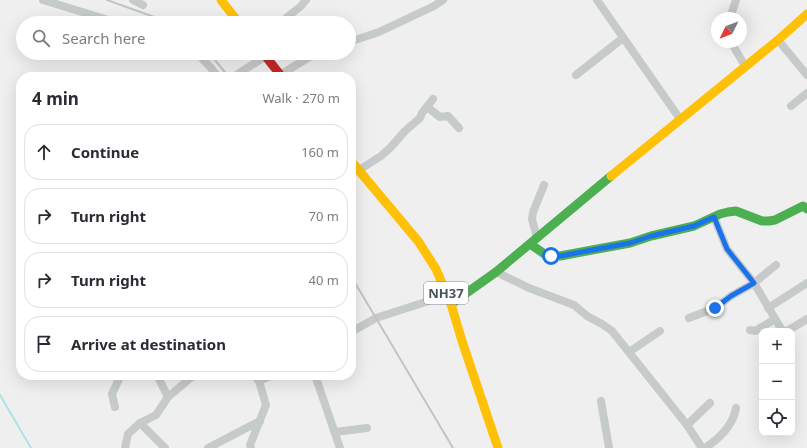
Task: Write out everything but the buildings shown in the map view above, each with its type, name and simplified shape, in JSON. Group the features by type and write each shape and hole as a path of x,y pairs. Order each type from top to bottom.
{"main road":[{"path":"221,0 234,16"},
{"path":"449,300 496,272 680,119 778,40 807,14"},
{"path":"268,60 278,72"},
{"name":"NH37","path":"356,167 421,246 436,269 449,300 498,448"},
{"path":"534,241 546,255 560,256 630,243 651,236 694,226 720,214 736,211 762,221 769,221 775,220 806,205"}],"street":[{"path":"43,0 95,16"},
{"path":"133,0 143,5"},
{"path":"289,16 306,0"},
{"path":"356,40 379,32 434,6 443,0"},
{"path":"597,0 680,119"},
{"path":"732,12 736,0"},
{"path":"576,75 623,38"},
{"path":"778,40 807,75"},
{"path":"734,48 745,66"},
{"path":"204,60 214,72"},
{"path":"241,72 257,60"},
{"path":"287,72 305,60"},
{"path":"791,106 807,93"},
{"path":"358,170 386,151 420,118 433,99"},
{"path":"427,107 440,117 448,116 459,128"},
{"path":"534,241 532,219 533,212 544,185"},
{"path":"714,217 727,249 754,283 783,331 787,331 807,319"},
{"path":"690,318 715,308 731,296 754,283 776,265"},
{"path":"496,272 529,288 574,305 587,316 612,331 687,425 703,448 717,440 723,434 735,416 736,408"},
{"path":"768,308 807,283"},
{"path":"356,329 376,318 449,300"},
{"path":"750,330 755,331 775,319"},
{"path":"629,352 660,331"},
{"path":"114,407 112,394 119,380"},
{"path":"160,380 168,397"},
{"path":"125,448 128,434 140,423 156,415 168,397 188,380"},
{"path":"251,448 250,445 266,405 258,380"},
{"path":"317,380 340,448"},
{"path":"601,401 609,448"},
{"path":"687,425 710,403"},
{"path":"208,448 260,421"},
{"path":"140,423 165,448"},
{"path":"335,432 367,428"}],"waterway":[{"path":"0,395 31,448"}],"railway":[{"path":"107,0 152,16"},
{"path":"215,60 225,72"},
{"path":"356,284 453,448"}],"traffic: fast":[{"path":"451,304 496,272 611,176"},
{"path":"530,244 546,255 560,256 630,243 651,236 694,226 728,212 736,211 762,221 769,221 775,220 803,206 807,209"}],"traffic: slow":[{"path":"221,0 234,16"},
{"path":"611,176 778,40 807,14"},
{"path":"356,167 418,241 436,269 451,304 498,448"}],"traffic: jam":[{"path":"269,60 278,72"}],"route":[{"path":"551,256 560,256 630,243 651,236 694,226 714,217 727,249 754,283 731,296 715,308"}]}
